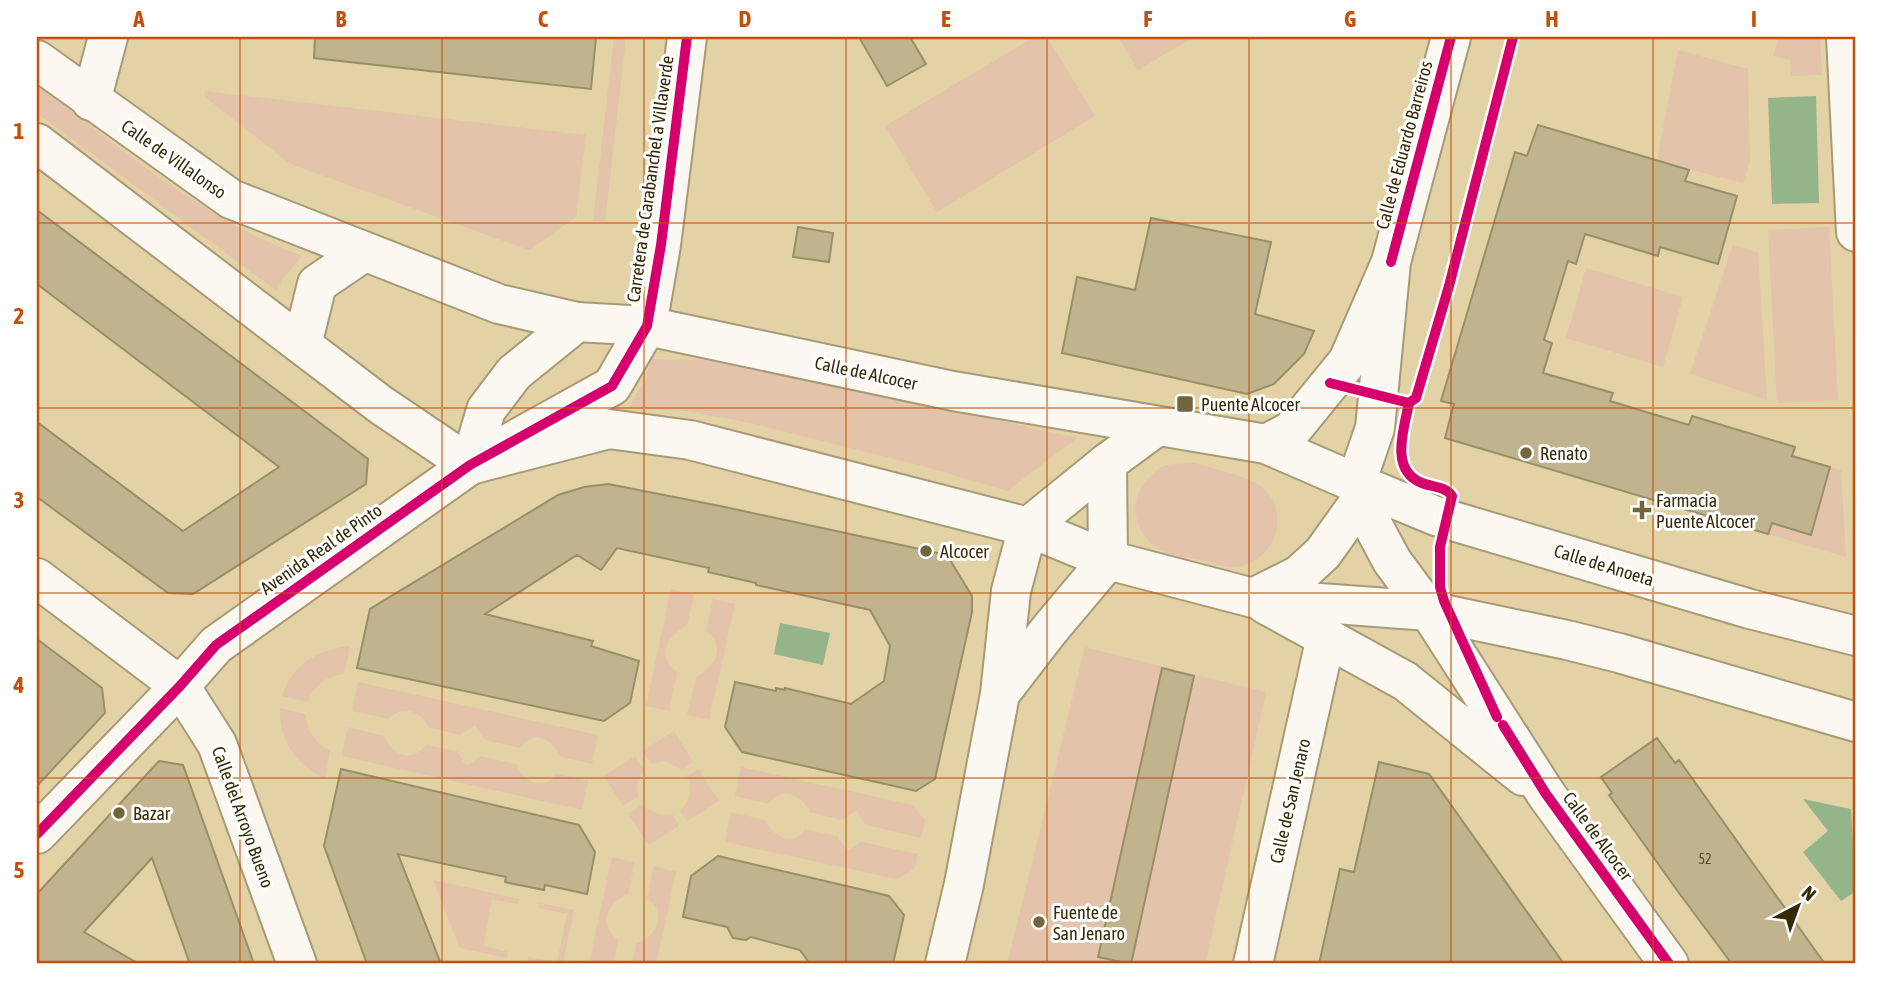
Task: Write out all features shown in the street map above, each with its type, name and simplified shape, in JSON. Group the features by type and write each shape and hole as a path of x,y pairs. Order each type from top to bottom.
{"street":[{"path":"91,101 108,37"},
{"name":"Carretera de Carabanchel a Villaverde","path":"647,326 661,245 687,37"},
{"name":"Calle de Eduardo Barreiros","path":"1266,444 1291,431 1348,361 1391,262 1451,37"},
{"path":"1846,37 1856,232"},
{"name":"Calle de Villalonso","path":"37,60 231,199 499,304 576,322"},
{"path":"37,143 381,405 470,466 486,410 514,373 576,322"},
{"path":"302,345 317,284 363,251"},
{"name":"Calle de Eduardo Barreiros","path":"1358,492 1375,428 1391,262"},
{"name":"Calle de Alcocer","path":"576,322 647,326 953,391 1266,444 1358,492 1392,561 1429,611 1546,794 1669,964"},
{"name":"Avenida Real de Pinto","path":"37,834 216,645 470,466 612,386 647,326"},
{"path":"945,964 964,884 1000,694 1011,591 1028,527 1156,427"},
{"name":"Calle de Alcocer","path":"470,466 609,429 690,440 1028,527 1108,560 1253,598 1429,611"},
{"path":"1000,694 1108,560 1107,463"},
{"path":"1253,598 1299,575 1323,553 1358,492"},
{"name":"Calle de Anoeta","path":"1358,492 1750,609 1856,636"},
{"name":"Calle del Arroyo Bueno","path":"37,578 180,686 217,744 297,964"},
{"name":"Calle de Alcocer","path":"1253,598 1405,681 1546,794"},
{"path":"1429,611 1619,653 1856,722"},
{"name":"Calle de San Jenaro","path":"1253,964 1326,637"}],"shaded area":[{"path":"614,37 626,37 605,222 593,221"},
{"path":"1034,37 1047,37 1095,116 937,212 885,126"},
{"path":"1118,37 1194,37 1138,70"},
{"path":"1779,37 1820,37 1822,75 1791,76 1790,60 1773,56"},
{"path":"1678,50 1748,69 1750,161 1743,183 1657,161"},
{"path":"37,85 131,157 197,202 230,223 302,256 283,278 277,291 37,113"},
{"path":"205,91 586,135 576,217 529,250 296,166 204,96"},
{"path":"1816,96 1819,203 1772,204 1768,98"},
{"path":"1829,227 1838,400 1777,403 1768,230"},
{"path":"1733,244 1758,253 1767,400 1690,374"},
{"path":"1586,268 1683,297 1663,367 1566,338"},
{"path":"651,359 704,360 764,368 1077,438 1007,491 923,466 751,423 681,410 629,408 644,380"},
{"path":"1195,463 1252,481 1273,500 1277,511 1275,534 1263,554 1253,561 1241,566 1227,567 1174,555 1158,548 1143,533 1138,523 1136,503 1143,484 1163,466"},
{"path":"1830,467 1841,470 1846,557 1768,534 1772,523 1811,534"},
{"path":"671,589 694,595 687,626 674,635 666,647 667,660 677,672 669,711 646,706"},
{"path":"713,599 735,604 709,720 687,715 696,677 709,668 716,656 716,643 706,631"},
{"path":"780,623 830,633 823,665 774,654"},
{"path":"350,646 344,674 322,682 313,691 308,702 282,696 293,675 308,660 327,651"},
{"path":"1085,647 1266,692 1205,964 1007,964"},
{"path":"358,682 598,735 592,764 561,757 553,745 543,739 531,739 520,748 485,740 475,725 460,735 429,727 426,721 411,711 394,714 389,719 352,711"},
{"path":"280,708 306,714 313,736 320,745 330,751 325,779 291,751 280,720"},
{"path":"348,727 384,736 387,743 402,755 414,754 426,745 457,751 466,766 481,756 516,764 523,776 533,782 545,783 556,774 588,781 582,810 342,756"},
{"path":"674,731 693,762 682,769 664,761 651,764 643,751"},
{"path":"635,756 644,770 637,782 638,796 623,806 604,776"},
{"path":"741,767 913,805 925,821 921,838 866,825 856,810 842,820 810,812 802,801 791,794 780,795 769,804 735,796"},
{"path":"698,769 719,801 687,821 680,810 689,794 687,776"},
{"path":"1803,799 1851,809 1856,891 1841,901 1803,852 1828,831"},
{"path":"642,805 656,813 672,814 679,826 649,845 628,814"},
{"path":"731,812 765,820 773,831 783,838 794,838 805,829 837,836 847,851 862,842 918,854 914,869 897,879 725,842"},
{"path":"612,857 635,862 628,894 615,902 607,914 607,927 618,940 613,964 589,964"},
{"path":"654,866 676,872 656,964 632,964 636,944 650,936 657,924 657,911 647,898"},
{"path":"433,880 520,899 518,904 492,899 483,946 508,952 507,958 460,948"},
{"path":"539,903 574,910 563,964 527,962 528,957 557,962 567,914 539,908"}],"building":[{"path":"315,37 596,37 591,89 314,58"},
{"path":"859,37 910,37 926,64 887,86"},
{"path":"1538,125 1689,170 1685,181 1737,196 1718,264 1660,247 1658,256 1585,234 1576,264 1568,261 1544,340 1552,343 1543,373 1613,393 1610,401 1689,425 1692,416 1795,447 1792,456 1830,467 1811,535 1772,523 1768,534 1445,438 1454,404 1441,401 1515,152 1527,156"},
{"path":"37,210 368,459 366,484 193,594 168,593 37,497 37,422 183,531 279,467 37,284"},
{"path":"1151,218 1271,242 1255,314 1314,331 1304,354 1274,384 1247,394 1062,353 1077,277 1135,290"},
{"path":"798,227 833,233 829,262 793,257"},
{"path":"608,484 947,555 972,596 972,612 935,779 916,791 742,752 725,727 735,682 776,691 776,688 785,688 851,704 884,681 890,646 870,610 756,585 708,572 709,568 617,548 601,570 577,555 485,614 593,641 591,646 639,661 630,703 604,721 357,668 370,609 558,495 584,487"},
{"path":"37,639 102,688 105,713 37,786"},
{"path":"1162,668 1194,676 1131,964 1098,957"},
{"path":"1657,738 1675,763 1679,760 1825,964 1732,964 1679,893 1609,795 1612,793 1601,777"},
{"path":"159,761 183,765 254,964 190,964 152,858 84,932 139,964 37,964 37,894"},
{"path":"1379,762 1429,774 1564,964 1319,964 1340,869 1354,872"},
{"path":"341,769 579,825 595,852 587,894 545,885 544,890 514,884 505,882 506,877 398,854 441,964 367,964 324,846"},
{"path":"718,856 889,896 904,915 893,964 810,964 800,950 751,937 746,940 733,938 727,927 683,917 691,876"}],"cycle path":[{"path":"37,834 216,645 470,465 612,386 647,326 661,245 687,37"},
{"path":"1391,262 1451,37"},
{"path":"1330,383 1409,403 1416,398 1449,286 1513,37"},
{"path":"1409,403 1402,436 1402,459 1405,469 1412,477 1452,496 1440,547 1440,587 1497,717"},
{"path":"1503,725 1546,794 1669,964"}],"place":[{"name":"Puente Alcocer","path":"1185,404"},
{"name":"Renato","path":"1526,453"},
{"name":"Farmacia Puente Alcocer","path":"1642,510"},
{"name":"Alcocer","path":"926,551"},
{"name":"Bazar","path":"119,813"},
{"name":"Fuente de San Jenaro","path":"1039,922"}]}
